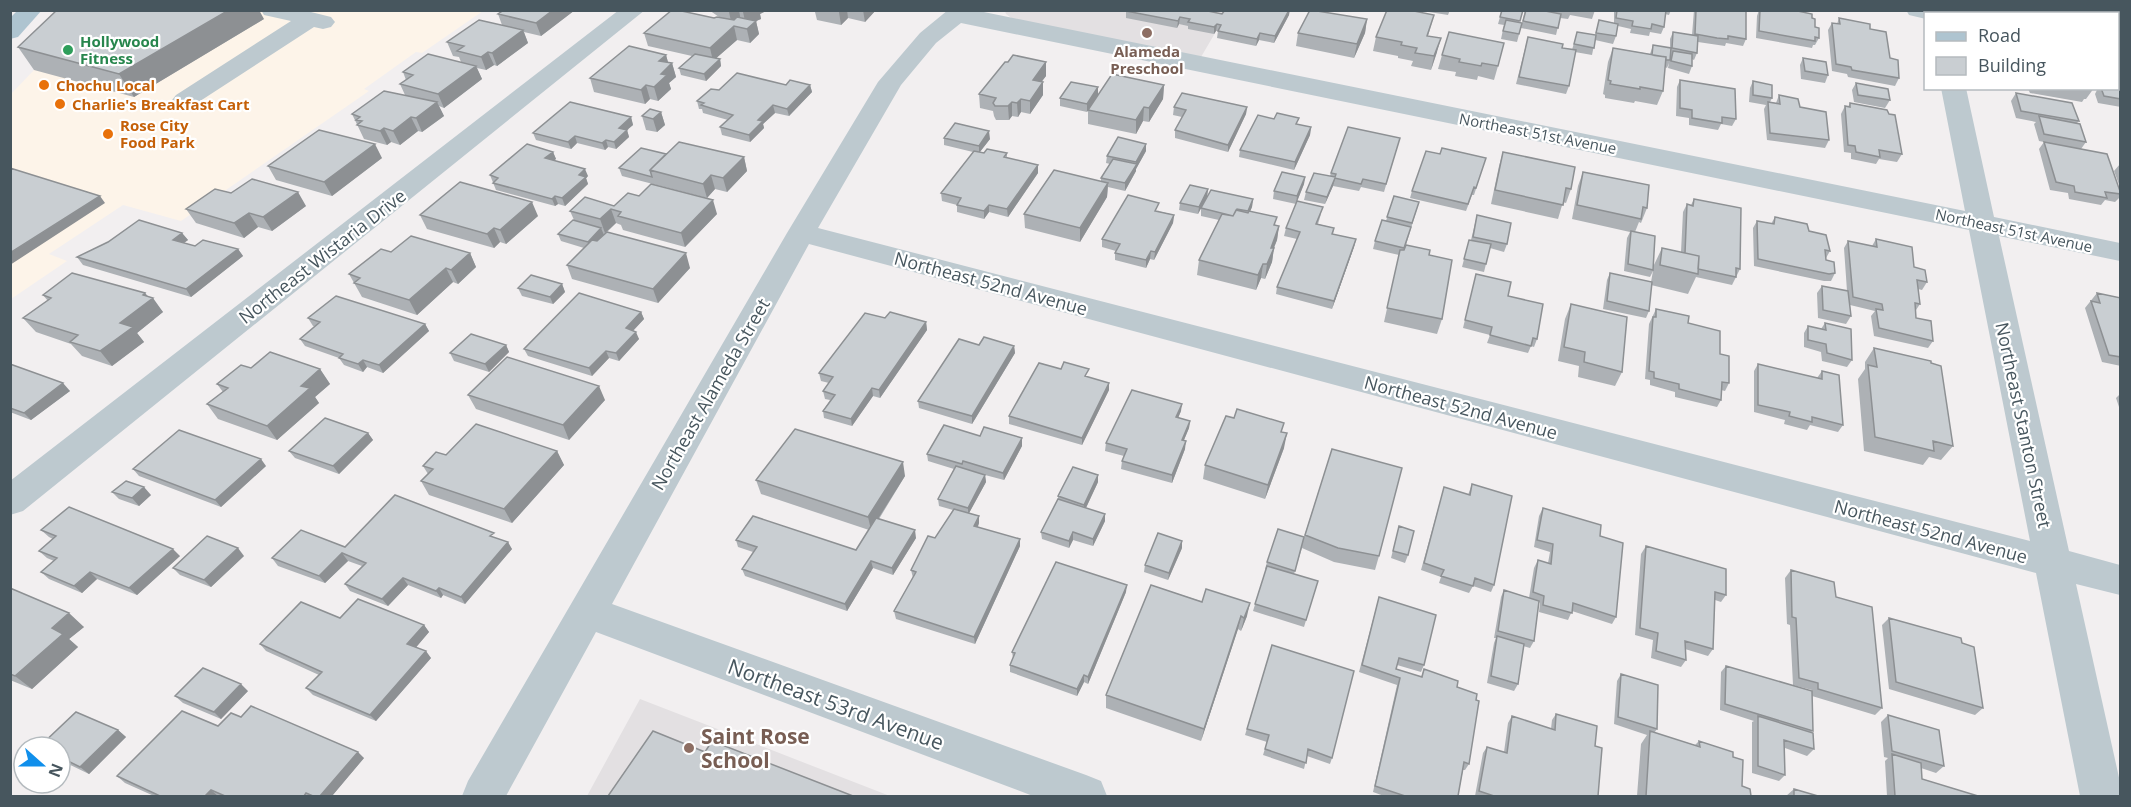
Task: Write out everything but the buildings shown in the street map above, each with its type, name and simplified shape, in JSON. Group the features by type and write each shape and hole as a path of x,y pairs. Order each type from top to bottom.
{"main road":[{"path":"11,29 31,10"}],"street":[{"path":"185,100 317,21 272,10"},
{"name":"Northeast Wistaria Drive","path":"10,501 634,10"},
{"path":"1917,10 1936,12"},
{"name":"Northeast 51st Avenue","path":"959,13 2121,252"},
{"name":"Northeast Alameda Street","path":"483,796 801,233 890,82 928,38 959,13"},
{"name":"Northeast Stanton Street","path":"1953,90 2102,796"},
{"name":"Northeast 52nd Avenue","path":"801,233 2121,580"},
{"name":"Northeast 53rd Avenue","path":"586,611 1086,796"}],"shaded area":[{"path":"91,11 483,11 422,53 416,52 364,89 369,91 181,221 123,205 49,254 67,261 11,299 10,95"},
{"name":"Alameda Preschool","path":"1005,11 1228,11 1201,57 1014,20"},
{"name":"Saint Rose School","path":"640,699 890,796 587,796"}],"place":[{"name":"Alameda Preschool","path":"1147,33"},
{"name":"Hollywood Fitness","path":"68,50"},
{"name":"Chochu Local","path":"44,85"},
{"name":"Charlie's Breakfast Cart","path":"60,104"},
{"name":"Rose City Food Park","path":"108,134"},
{"name":"Saint Rose School","path":"689,748"}]}
